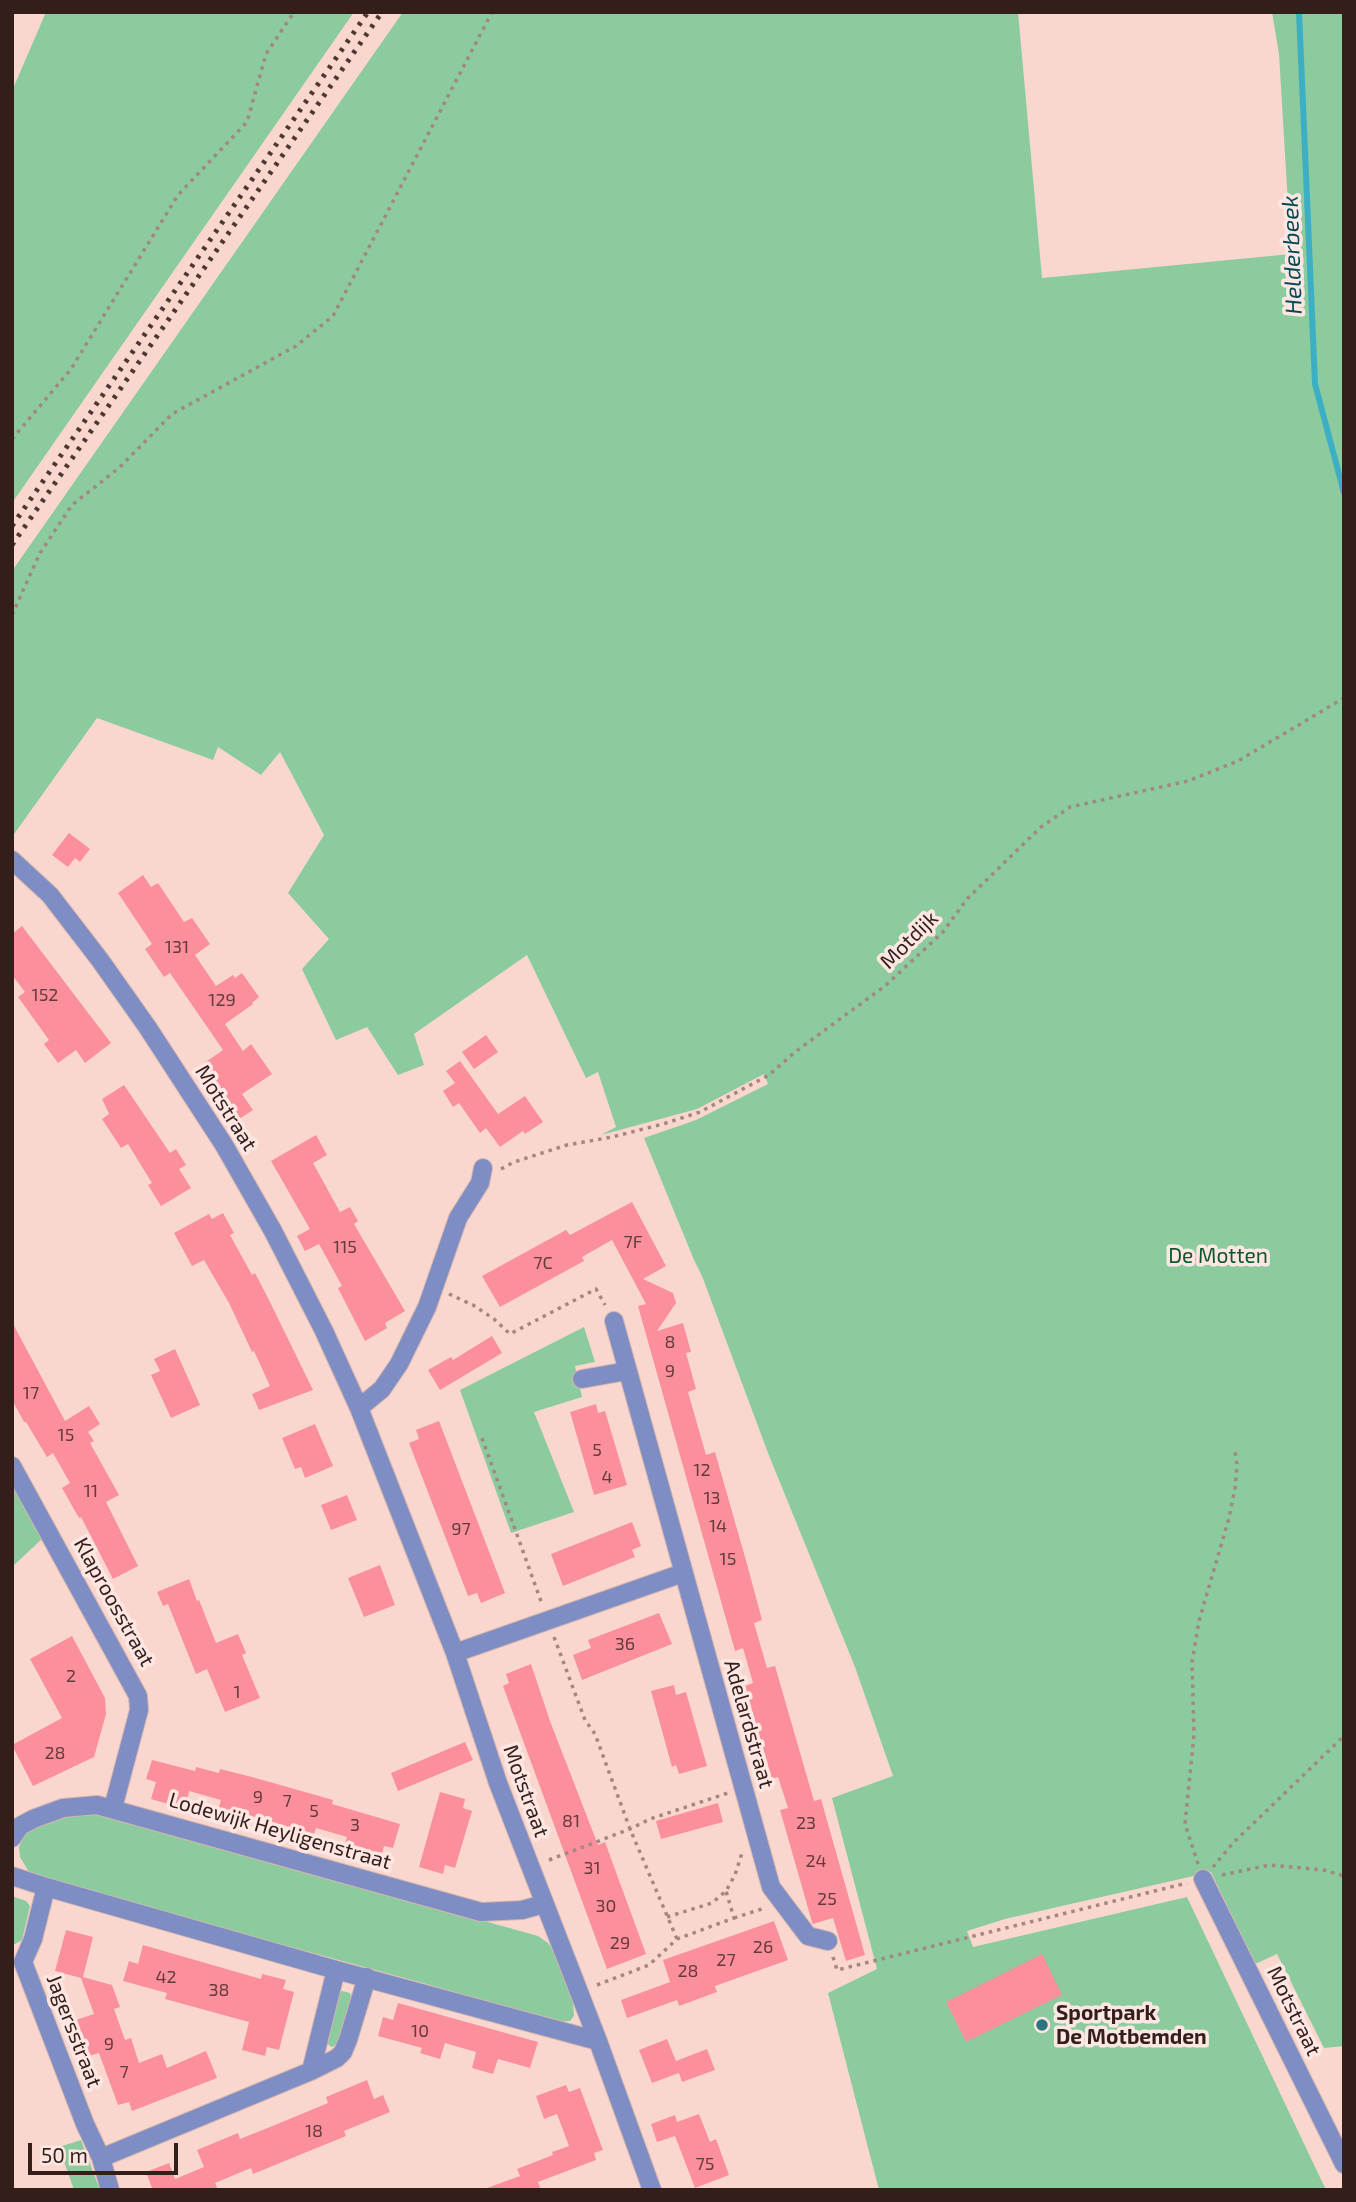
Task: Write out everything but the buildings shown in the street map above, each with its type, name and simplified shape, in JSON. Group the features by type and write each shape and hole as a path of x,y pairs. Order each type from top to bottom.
{"street":[{"name":"Motstraat","path":"12,860 50,895 148,1028 224,1145 273,1231 324,1331 359,1408 455,1653 498,1783 652,2190"},
{"path":"359,1408 383,1389 399,1364 428,1307 458,1218 481,1175"},
{"name":"Adelardstraat","path":"614,1321 771,1887 808,1936 828,1941"},
{"path":"582,1379 627,1371"},
{"name":"Klaproosstraat","path":"12,1466 138,1696 139,1710 113,1808"},
{"path":"455,1653 683,1573"},
{"name":"Lodewijk Heyligenstraat","path":"12,1838 20,1826 63,1808 97,1805 481,1912 522,1910 544,1904"},
{"path":"12,1876 336,1970 597,2041"},
{"name":"Motstraat","path":"1203,1879 1344,2164"},
{"name":"Jagersstraat","path":"46,1888 33,1939 18,1958 101,2158 110,2190"},
{"path":"311,2071 336,1970"},
{"path":"101,2158 337,2058 343,2052 367,1977"}],"path":[{"path":"12,439 71,369 178,195 247,122 266,54 294,12"},
{"path":"12,615 40,553 72,505 120,467 172,414 296,346 333,316 492,12"},
{"name":"Motdijk","path":"481,1175 554,1149 663,1124 700,1112 769,1075 795,1052 885,986 943,932 967,899 1041,827 1070,807 1188,781 1238,761 1344,698"},
{"path":"433,1290 473,1305 510,1334 596,1289 614,1321"},
{"path":"482,1438 585,1720 596,1734 630,1829 677,1939"},
{"path":"1203,1879 1185,1824 1194,1735 1192,1662 1199,1621 1231,1508 1236,1476 1235,1451"},
{"path":"1203,1879 1233,1843 1344,1736"},
{"path":"529,1867 650,1819 743,1788"},
{"path":"667,1917 712,1903 726,1891 743,1851"},
{"path":"828,1941 837,1970 1203,1879 1270,1865 1324,1870 1344,1876"},
{"path":"579,1992 649,1965 677,1939 734,1918 726,1891"}],"green space":[{"path":"46,12 354,12 12,503 12,91"},
{"name":"De Motten","path":"403,12 1018,12 1042,278 1291,254 1279,54 1272,12 1344,12 1344,2046 1324,2048 1277,1954 1255,1964 1211,1872 1005,1919 967,1931 973,1947 1187,1897 1326,2190 879,2190 828,1993 877,1969 832,1798 893,1776 855,1667 768,1453 702,1276 644,1138 696,1120 768,1084 764,1074 697,1109 601,1135 616,1127 598,1072 586,1078 527,955 414,1034 424,1065 398,1075 367,1027 336,1040 302,969 329,939 288,893 324,835 280,752 261,775 218,747 213,760 97,718 12,837 12,571"},
{"path":"584,1327 595,1362 575,1366 582,1397 534,1412 574,1512 511,1533 460,1390"},
{"path":"12,1483 43,1538 12,1567"},
{"path":"70,1812 101,1814 538,1936 554,1951 573,2003 574,2016 570,2021 556,2022 35,1877 20,1857 19,1847 25,1833 31,1827"},
{"path":"12,1896 26,1901 30,1906 22,1940 15,1944 12,1944"},
{"path":"342,1991 350,1993 352,1999 337,2045 331,2047 327,2043 338,1994"},
{"path":"81,2140 100,2190 74,2190 59,2147"}],"waterway":[{"name":"Helderbeek","path":"1299,12 1315,384 1344,493"}],"railway":[{"path":"12,526 368,12"},
{"path":"12,545 382,12"}],"place":[{"name":"Sportpark De Motbemden","path":"1042,2025"}]}
